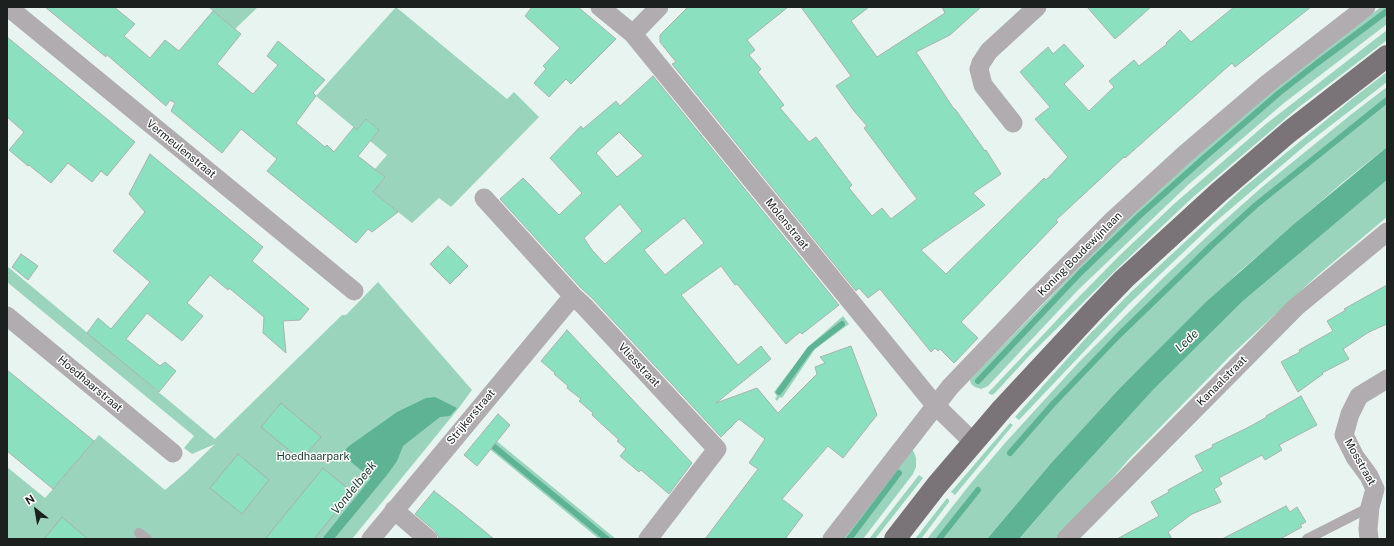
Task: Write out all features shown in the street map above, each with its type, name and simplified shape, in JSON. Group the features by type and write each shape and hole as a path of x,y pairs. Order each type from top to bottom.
{"main road":[{"path":"895,539 973,442 1095,309 1218,193 1289,132 1387,56"}],"street":[{"name":"Vermeulenstraat","path":"8,7 354,291"},
{"name":"Molenstraat","path":"600,7 633,34 935,406 973,442"},
{"path":"633,34 659,7"},
{"path":"1013,124 983,85 979,70 981,63 989,51 1037,7"},
{"name":"Koning Boudewijnlaan","path":"832,539 960,376 1034,299 1129,205 1185,154 1267,84 1366,7"},
{"name":"Vliesstraat","path":"484,198 572,296 584,306 717,449 648,539"},
{"name":"Kanaalstraat","path":"1066,539 1296,306 1387,232"},
{"name":"Strijkerstraat","path":"371,539 572,296"},
{"name":"Hoedhaarstraat","path":"7,316 173,453"},
{"name":"Mosstraat","path":"1377,493 1344,435 1350,414 1359,396 1387,379"},
{"path":"1369,539 1368,529 1377,493"},
{"path":"394,510 428,539"}],"lane":[{"path":"1307,539 1377,493"}],"green space":[{"path":"208,7 258,7 235,29"},
{"path":"396,7 507,99 514,92 539,117 451,207 439,198 412,223 373,192 385,177 375,169 387,155 370,141 379,130 366,119 357,130 316,96"},
{"path":"1381,7 1387,7 1387,24 1284,103 1189,184 1078,290 988,386 981,389 971,384 970,380 975,374 1132,213 1255,105"},
{"path":"1387,30 1387,40 1299,107 1192,198 1121,265 1030,355 995,393 992,395 988,393 1119,256 1174,204 1266,124"},
{"path":"1387,72 1387,82 1308,143 1214,223 1128,305 1019,420 1015,417 1085,339 1131,292 1242,189"},
{"path":"1387,87 1387,147 1342,183 1239,272 1118,390 1052,462 987,539 927,539 1005,443 1079,362 1163,278 1262,187"},
{"path":"1387,180 1387,217 1318,275 1230,356 1130,458 1059,539 1019,539 1154,389 1243,301"},
{"name":"Hoedhaarpark","path":"7,266 215,439 342,315 346,315 378,282 472,390 352,539 7,539 7,467 45,498 99,435 165,490 215,444 192,454 184,448 194,436 7,282"},
{"path":"843,316 849,324 815,349 782,398 780,397 777,401 775,399 777,396 774,392 809,346"},
{"path":"1010,423 1013,425 955,495 951,492"},
{"path":"488,434 616,539 599,539 481,442"},
{"path":"911,449 916,458 916,467 913,474 863,539 841,539"},
{"path":"919,475 923,478 875,539 869,539"},
{"path":"947,498 949,502 921,539 915,539"}],"water":[{"name":"Lede","path":"1387,147 1387,180 1243,301 1154,389 1019,539 987,539 1052,462 1118,390 1206,302 1294,224"},
{"path":"435,397 457,408 450,416 440,417 403,446 397,461 387,475 334,539 322,539 371,478 341,454 349,446 397,412 426,398"}],"building":[{"path":"45,7 114,7 135,24 124,36 150,58 165,40 179,51 213,11 241,34 217,64 253,94 278,65 267,56 278,41 325,80 313,93 316,96 296,123 325,147 327,145 334,152 354,127 357,130 366,119 379,130 358,156 385,177 373,192 398,212 372,232 368,229 356,243 267,171 277,159 241,129 222,153 171,111 175,103 170,100 166,106 106,54 106,57"},
{"path":"532,7 578,7 616,39 571,84 566,79 549,97 534,83 546,69 543,66 560,48 525,16"},
{"path":"688,7 788,7 747,40 755,50 749,55 761,69 758,72 784,105 780,108 809,142 816,137 852,185 849,188 872,216 882,208 891,219 917,199 864,128 867,126 836,86 851,76 801,7 869,7 851,21 877,57 945,13 942,7 981,7 950,35 916,52 954,109 985,151 986,150 1001,174 973,193 985,205 921,250 946,274 1044,178 1046,180 1068,157 1035,119 1050,107 1020,72 1048,47 1053,54 1064,44 1084,66 1064,84 1089,111 1114,87 1109,81 1134,60 1139,66 1167,44 1166,43 1180,30 1191,42 1234,7 1311,7 1235,67 1232,63 1125,158 1124,157 1056,220 1058,222 961,322 978,338 954,363 940,349 938,351 935,348 931,352 880,289 868,298 859,288 856,291 672,64 676,62 660,42 660,35"},
{"path":"1087,7 1151,7 1115,39"},
{"path":"7,37 135,142 107,176 101,171 92,182 68,163 51,183 9,150 24,132 7,117"},
{"path":"653,76 839,305 802,334 800,332 786,344 737,284 735,285 721,266 681,295 738,365 761,346 771,359 716,403 757,388 778,413 817,374 815,367 825,363 820,357 851,346 877,415 843,458 828,446 782,499 803,515 785,539 705,539 758,469 749,463 765,439 739,419 721,437 581,288 500,199 523,178 559,215 582,193 550,158 581,126 583,129 616,101 620,106","holes":["619,132 643,156 617,177 596,153","620,204 642,231 605,264 592,250 584,238","684,218 704,243 665,275 644,250"]},
{"path":"150,154 263,247 252,261 309,309 300,320 283,321 286,353 263,333 264,317 229,288 228,290 210,275 187,303 203,316 182,341 147,313 126,339 160,366 165,362 176,371 159,392 87,333 98,318 111,329 150,282 113,251 145,212 129,194"},
{"path":"448,246 468,266 450,284 430,264"},
{"path":"21,254 38,266 28,280 12,267"},
{"path":"1387,285 1387,324 1369,332 1343,349 1349,359 1322,373 1323,374 1298,392 1281,362 1333,331 1327,321 1346,310 1344,309"},
{"path":"567,330 692,463 669,494 641,470 639,472 620,456 626,449 617,441 619,440 579,401 581,399 567,388 568,386 541,361"},
{"path":"7,370 94,441 53,489 7,451"},
{"path":"1301,396 1317,425 1279,445 1282,450 1265,460 1262,455 1219,478 1222,484 1214,489 1221,502 1192,514 1168,532 1172,539 1117,539 1159,516 1151,502 1169,492 1168,490 1203,471 1195,456 1213,447 1212,445 1267,417 1266,416"},
{"path":"281,403 321,437 301,460 261,427"},
{"path":"498,414 510,425 477,466 464,455"},
{"path":"238,454 269,480 242,514 210,488"},
{"path":"323,468 352,492 341,506 314,539 265,539"},
{"path":"434,491 494,539 439,538 435,531 415,514"},
{"path":"1286,506 1290,512 1297,507 1306,522 1300,525 1302,527 1280,539 1222,539"},
{"path":"62,517 88,539 44,539"}],"waterway":[{"path":"978,381 1080,273 1139,216 1279,93 1387,11"},
{"path":"1010,453 1052,405 1119,335 1211,246 1256,205 1387,100"},
{"path":"779,392 810,349 842,324"},
{"name":"Vondelbeek","path":"487,441 607,539"},
{"path":"849,539 899,473"},
{"path":"939,539 978,490"}]}
